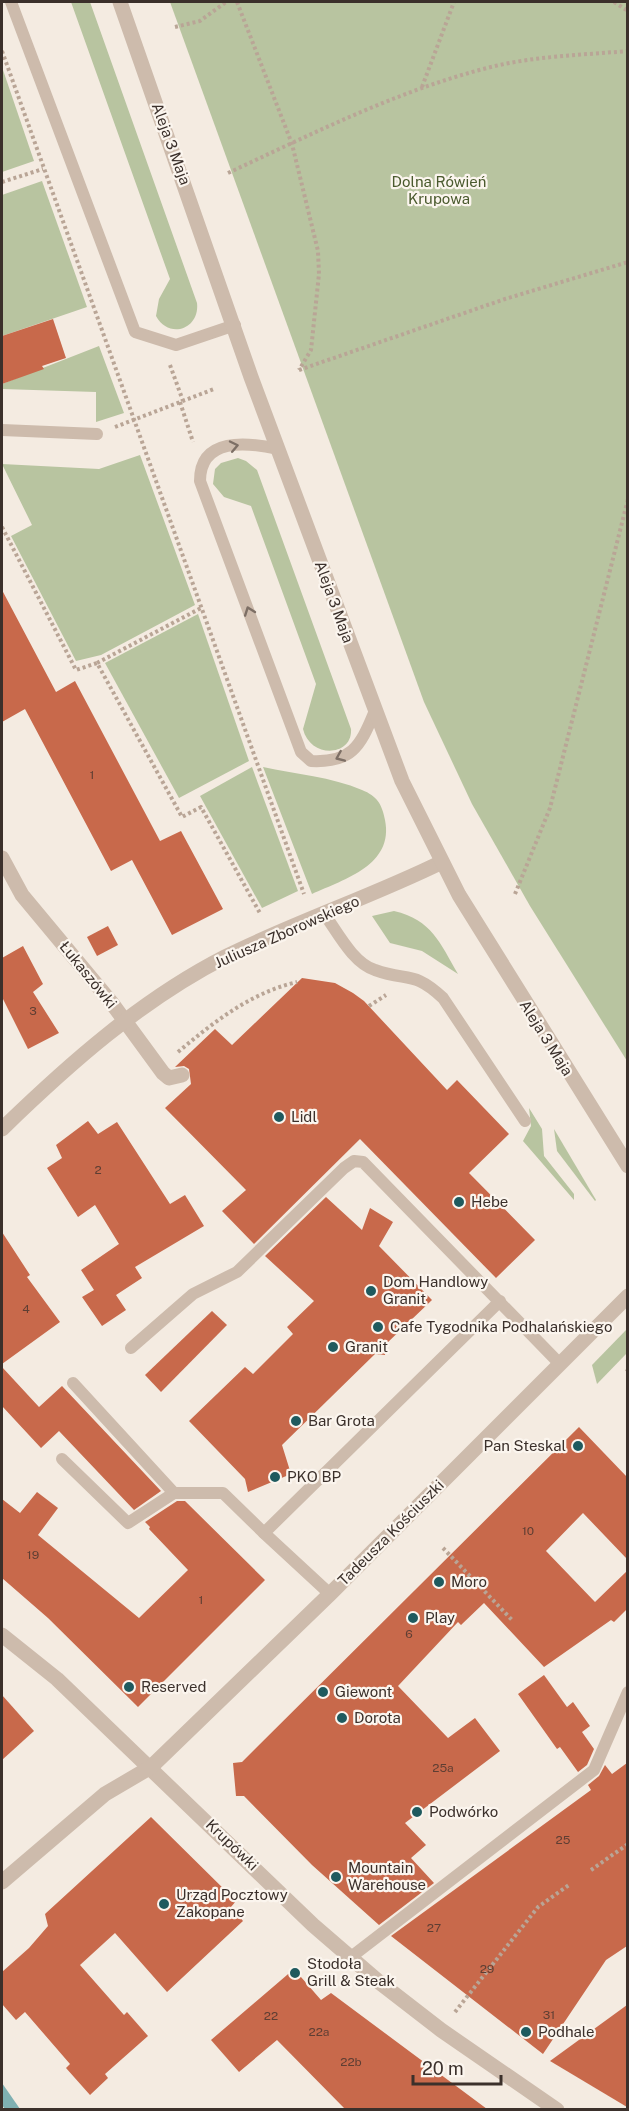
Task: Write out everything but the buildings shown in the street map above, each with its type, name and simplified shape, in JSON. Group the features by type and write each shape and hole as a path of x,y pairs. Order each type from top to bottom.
{"street":[{"name":"Aleja 3 Maja","path":"120,2 278,449 374,713 402,781 442,862 524,1003 627,1166"},
{"name":"Łukaszówki","path":"2,858 22,895 125,1022 163,1073 169,1078 182,1075"},
{"name":"Juliusza Zborowskiego","path":"2,1128 82,1055 178,985 225,957 442,862"},
{"name":"Tadeusza Kościuszki","path":"2,1882 105,1794 151,1767 330,1594 627,1296"},
{"name":"Krupówki","path":"2,1635 57,1679 313,1925 441,2030 557,2109"}],"lane":[{"path":"11,2 135,332 176,345 235,325"},
{"path":"2,430 97,434"},
{"path":"278,449 257,444 238,443 211,452 200,466 200,481 301,752 311,761 343,759 357,747 374,713"},
{"path":"325,915 360,961 374,970 413,977 428,984 443,998 525,1121"},
{"path":"131,1348 193,1294 237,1272 344,1168 354,1161 363,1162 559,1363"},
{"path":"264,1533 500,1301"},
{"path":"73,1383 174,1493"},
{"path":"62,1459 128,1523 174,1493 223,1493 330,1594"},
{"path":"351,1957 594,1770 627,1692"}],"path":[{"path":"175,27 200,21 226,2"},
{"path":"237,2 292,144 312,220 319,262 311,350 299,370 505,299 627,262"},
{"path":"422,87 454,2"},
{"path":"614,2 627,11"},
{"path":"2,51 304,894"},
{"path":"228,174 422,87 492,66 561,56 627,51"},
{"path":"2,182 44,169"},
{"path":"161,340 200,466"},
{"path":"134,420 214,389"},
{"path":"515,894 550,808 627,499"},
{"path":"2,527 76,670 97,663 201,608"},
{"path":"97,663 182,817 201,807 261,915"},
{"path":"174,1055 216,1019 269,990 297,982"},
{"path":"443,1548 512,1620"},
{"path":"591,1870 627,1844"},
{"path":"467,1996 538,1907 569,1885"}],"green space":[{"path":"71,2 90,2 197,303 194,319 182,328 168,328 156,316 159,299 170,279"},
{"name":"Dolna Rówień Krupowa","path":"170,2 627,2 627,1061 530,906 472,804 424,702"},
{"path":"2,67 34,161 2,172"},
{"path":"42,181 87,307 2,336 2,195"},
{"path":"99,346 124,413 96,422 96,392 2,389 2,384"},
{"path":"140,455 195,605 101,655 76,661 11,536 32,525 2,464 99,469"},
{"path":"238,458 257,470 351,729 350,738 339,749 330,751 314,746 307,739 303,729 316,684 251,506 224,497 213,484 215,469 221,463"},
{"path":"198,614 249,761 179,798 105,663"},
{"path":"252,767 298,891 262,908 200,796"},
{"path":"263,767 338,782 372,795 384,814 386,835 375,859 352,876 312,894"},
{"path":"394,911 418,920 434,934 458,974 422,951 390,943 372,916"},
{"path":"529,1108 542,1129 544,1156 574,1194 574,1200 523,1141 531,1126"},
{"path":"554,1129 596,1200 595,1201 557,1151"},
{"path":"627,1329 627,1353 597,1384 592,1365"}],"water":[{"path":"2,2083 20,2109 5,2109 2,2105"}],"place":[{"name":"Lidl","path":"279,1117"},
{"name":"Hebe","path":"459,1202"},
{"name":"Dom Handlowy Granit","path":"371,1291"},
{"name":"Cafe Tygodnika Podhalańskiego","path":"378,1327"},
{"name":"Granit","path":"333,1347"},
{"name":"Bar Grota","path":"296,1421"},
{"name":"Pan Steskal","path":"578,1446"},
{"name":"PKO BP","path":"275,1477"},
{"name":"Moro","path":"439,1582"},
{"name":"Play","path":"413,1618"},
{"name":"Reserved","path":"129,1687"},
{"name":"Giewont","path":"323,1692"},
{"name":"Dorota","path":"342,1718"},
{"name":"Podwórko","path":"417,1812"},
{"name":"Mountain Warehouse","path":"336,1877"},
{"name":"Urząd Pocztowy Zakopane","path":"164,1904"},
{"name":"Stodoła Grill & Steak","path":"295,1973"},
{"name":"Podhale","path":"526,2032"}]}
